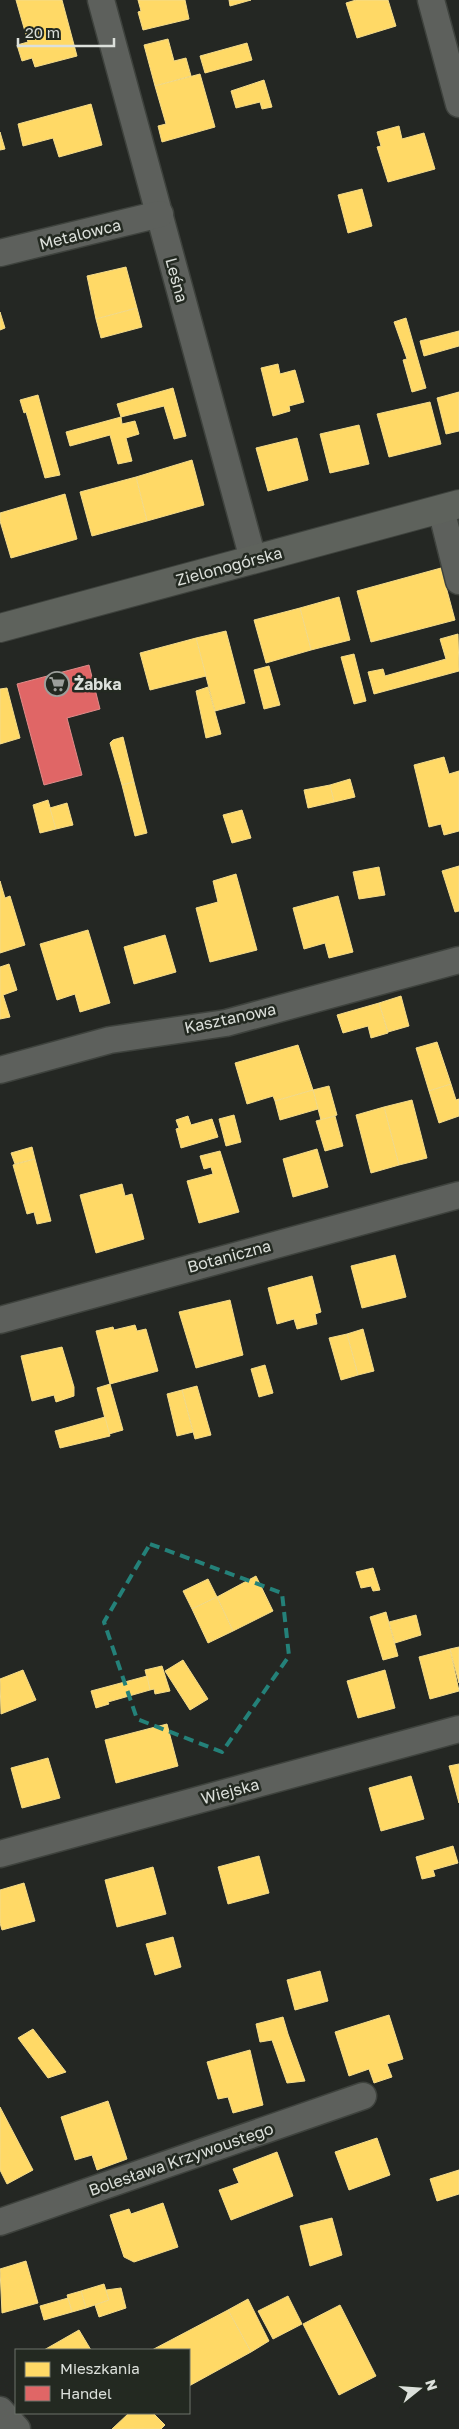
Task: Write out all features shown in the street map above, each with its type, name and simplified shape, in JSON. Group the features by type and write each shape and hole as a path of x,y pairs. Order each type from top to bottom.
{"street":[{"name":"Leśna","path":"101,0 253,560"},
{"path":"431,0 459,104"},
{"name":"Metalowca","path":"0,253 160,214"},
{"path":"450,507 459,581"},
{"name":"Zielonogórska","path":"0,628 450,507"},
{"name":"Kasztanowa","path":"0,1070 110,1040 226,1022 459,960"},
{"name":"Botaniczna","path":"0,1320 459,1195"},
{"name":"Wiejska","path":"0,1854 459,1729"},
{"name":"Bolesława Krzywoustego","path":"0,2222 362,2096"},
{"path":"0,2410 18,2429"}],"highlighted area":[{"path":"150,1544 282,1593 289,1656 222,1752 137,1719 104,1622"}],"building: Mieszkania":[{"path":"16,0 62,0 77,56 35,67 32,58 22,61 17,45 28,42"},
{"path":"138,0 185,0 189,19 143,30 138,12 141,11"},
{"path":"229,0 251,0 230,6"},
{"path":"356,0 388,0 396,26 357,38 346,3"},
{"path":"168,39 174,61 186,58 191,76 155,86 144,45"},
{"path":"247,43 252,60 205,73 200,56"},
{"path":"200,74 215,127 162,142 158,126 166,124 155,86"},
{"path":"264,80 272,107 262,109 260,102 236,108 231,91"},
{"path":"91,104 102,145 59,157 53,138 23,146 18,124"},
{"path":"399,126 402,139 424,133 435,169 388,182 377,147 381,146 377,132"},
{"path":"0,132 5,149 0,150"},
{"path":"362,189 372,226 348,233 338,195"},
{"path":"126,267 137,308 96,319 87,276"},
{"path":"137,308 142,327 101,338 96,319"},
{"path":"0,312 5,328 0,330"},
{"path":"406,318 426,388 412,392 403,360 407,359 394,322"},
{"path":"459,331 459,346 424,356 420,341"},
{"path":"278,364 280,374 295,370 304,402 289,406 290,411 273,416 261,368"},
{"path":"173,388 186,436 174,439 164,406 121,417 117,404"},
{"path":"459,392 459,431 446,434 437,398"},
{"path":"38,395 60,475 45,478 26,412 24,413 20,400"},
{"path":"430,402 441,444 389,457 377,414"},
{"path":"121,417 122,424 135,421 139,434 126,438 132,461 118,464 110,435 70,446 66,432"},
{"path":"359,425 369,464 330,473 320,434"},
{"path":"297,438 308,480 268,491 256,448"},
{"path":"192,460 204,505 147,521 136,477"},
{"path":"136,477 147,521 92,536 80,492"},
{"path":"65,494 77,539 11,558 0,521 0,513"},
{"path":"441,568 455,620 371,642 357,591"},
{"path":"339,597 350,640 311,650 300,608"},
{"path":"300,608 311,650 266,663 254,620"},
{"path":"226,631 245,703 215,711 196,638"},
{"path":"458,634 459,671 374,694 368,672 383,669 385,676 446,659 440,639"},
{"path":"196,638 206,676 150,690 140,653"},
{"path":"354,654 366,701 354,704 341,657"},
{"path":"269,666 280,705 264,709 254,670"},
{"path":"208,687 221,734 206,738 196,691"},
{"path":"7,688 20,738 0,744 0,689"},
{"path":"123,737 134,782 122,785 110,743"},
{"path":"444,757 449,774 459,771 459,831 444,835 441,824 429,827 414,765"},
{"path":"350,779 355,797 334,802 330,785"},
{"path":"134,782 147,833 135,836 122,785"},
{"path":"330,785 334,802 308,808 304,790"},
{"path":"48,800 56,829 40,833 33,805"},
{"path":"67,803 73,825 56,829 50,808"},
{"path":"242,810 251,838 232,843 223,815"},
{"path":"459,866 459,911 455,912 442,871"},
{"path":"379,867 385,895 359,899 353,872"},
{"path":"236,874 257,950 210,962 196,908 218,902 213,881"},
{"path":"0,881 5,898 10,896 25,945 0,953"},
{"path":"338,896 353,952 329,958 325,943 304,949 293,908"},
{"path":"88,930 110,1003 80,1012 75,994 57,1000 40,944"},
{"path":"165,935 176,972 134,984 124,947"},
{"path":"9,964 17,990 3,995 10,1017 0,1019 0,967"},
{"path":"401,996 409,1026 388,1032 379,1003"},
{"path":"379,1003 388,1033 371,1038 368,1026 343,1033 337,1015"},
{"path":"437,1042 451,1084 429,1091 416,1048"},
{"path":"298,1045 313,1090 275,1101 273,1096 247,1104 235,1063"},
{"path":"451,1084 456,1100 459,1099 459,1116 439,1123 429,1091"},
{"path":"329,1086 337,1115 321,1120 313,1090"},
{"path":"313,1090 318,1109 280,1120 275,1101"},
{"path":"412,1100 427,1158 399,1165 384,1107"},
{"path":"384,1107 399,1165 371,1173 356,1115"},
{"path":"234,1115 241,1142 226,1146 219,1119"},
{"path":"188,1116 191,1125 212,1119 218,1137 181,1148 176,1129 179,1128 176,1120"},
{"path":"335,1116 343,1146 325,1151 316,1121"},
{"path":"32,1147 35,1159 15,1164 11,1153"},
{"path":"317,1149 328,1187 293,1197 283,1159"},
{"path":"220,1151 239,1212 199,1223 187,1181 213,1174 211,1167 204,1169 200,1156"},
{"path":"35,1159 51,1221 37,1224 34,1212 27,1214 13,1165"},
{"path":"122,1184 125,1196 132,1194 144,1239 96,1253 80,1195"},
{"path":"395,1255 406,1297 362,1308 351,1266"},
{"path":"312,1276 321,1312 315,1314 317,1324 297,1329 294,1319 277,1324 268,1288"},
{"path":"230,1300 243,1355 196,1368 179,1312"},
{"path":"135,1325 137,1331 146,1329 158,1371 110,1384 96,1331 113,1327 114,1330"},
{"path":"363,1329 374,1371 358,1375 347,1334"},
{"path":"347,1334 358,1375 341,1380 329,1338"},
{"path":"62,1347 74,1387 74,1396 56,1402 54,1395 32,1401 21,1356"},
{"path":"265,1365 273,1393 259,1397 251,1369"},
{"path":"110,1384 123,1430 109,1434 97,1388"},
{"path":"197,1386 211,1435 195,1439 182,1390"},
{"path":"182,1390 193,1432 177,1436 167,1394"},
{"path":"105,1417 110,1436 60,1448 55,1431"},
{"path":"373,1568 380,1590 373,1591 371,1586 361,1588 356,1572"},
{"path":"256,1576 273,1611 233,1631 217,1597"},
{"path":"208,1579 217,1597 192,1609 183,1591"},
{"path":"217,1597 233,1631 208,1643 192,1609"},
{"path":"386,1612 398,1656 383,1660 370,1617"},
{"path":"416,1615 421,1635 395,1643 389,1622"},
{"path":"459,1647 459,1683 450,1649"},
{"path":"450,1649 459,1691 430,1699 419,1657"},
{"path":"183,1660 208,1699 190,1710 165,1671"},
{"path":"162,1666 170,1691 155,1694 154,1689 150,1690 145,1670"},
{"path":"23,1670 36,1700 1,1714 0,1679"},
{"path":"385,1670 395,1708 358,1718 347,1681"},
{"path":"147,1676 150,1690 108,1702 109,1704 96,1708 91,1691"},
{"path":"167,1724 178,1766 116,1783 105,1740"},
{"path":"48,1758 60,1798 22,1808 11,1768"},
{"path":"459,1764 459,1803 449,1766"},
{"path":"411,1776 424,1819 381,1831 369,1788"},
{"path":"453,1846 458,1863 433,1870 435,1876 422,1879 416,1857"},
{"path":"259,1856 269,1893 228,1904 218,1867"},
{"path":"153,1867 166,1914 117,1927 105,1880"},
{"path":"24,1883 35,1921 2,1930 0,1923 0,1890"},
{"path":"173,1937 181,1967 155,1975 146,1944"},
{"path":"320,1971 328,2001 295,2010 287,1980"},
{"path":"389,2015 403,2059 387,2064 392,2077 374,2083 369,2069 349,2076 335,2032"},
{"path":"283,2017 305,2081 287,2083 272,2040 260,2042 256,2024"},
{"path":"33,2029 66,2072 48,2078 18,2038"},
{"path":"250,2050 263,2105 233,2113 228,2097 218,2099 207,2062"},
{"path":"108,2101 127,2159 97,2170 92,2155 75,2160 61,2117"},
{"path":"0,2107 33,2170 7,2184 0,2170"},
{"path":"377,2138 390,2175 349,2190 335,2152"},
{"path":"277,2152 293,2196 231,2220 219,2190 239,2183 233,2169"},
{"path":"459,2170 459,2194 437,2201 430,2179"},
{"path":"163,2203 178,2247 134,2262 124,2257 110,2215 129,2209 131,2214"},
{"path":"332,2218 342,2255 310,2266 300,2226"},
{"path":"26,2261 38,2303 2,2313 0,2269"},
{"path":"104,2284 109,2300 86,2308 81,2291"},
{"path":"121,2288 126,2308 99,2317 95,2305 109,2300 106,2290"},
{"path":"81,2291 86,2308 72,2312 67,2295"},
{"path":"288,2296 302,2324 273,2339 258,2311"},
{"path":"68,2298 72,2312 44,2320 40,2306"},
{"path":"248,2299 269,2341 251,2352 228,2310"},
{"path":"340,2305 376,2376 339,2395 303,2324"},
{"path":"228,2310 251,2352 190,2385 190,2349 154,2349"},
{"path":"79,2330 90,2349 46,2349"},
{"path":"128,2414 154,2414 165,2425 161,2429 112,2429"}],"building: Handel":[{"path":"89,665 100,709 67,718 82,775 44,785 17,684"}],"place":[{"name":"Żabka","path":"57,684"}]}
